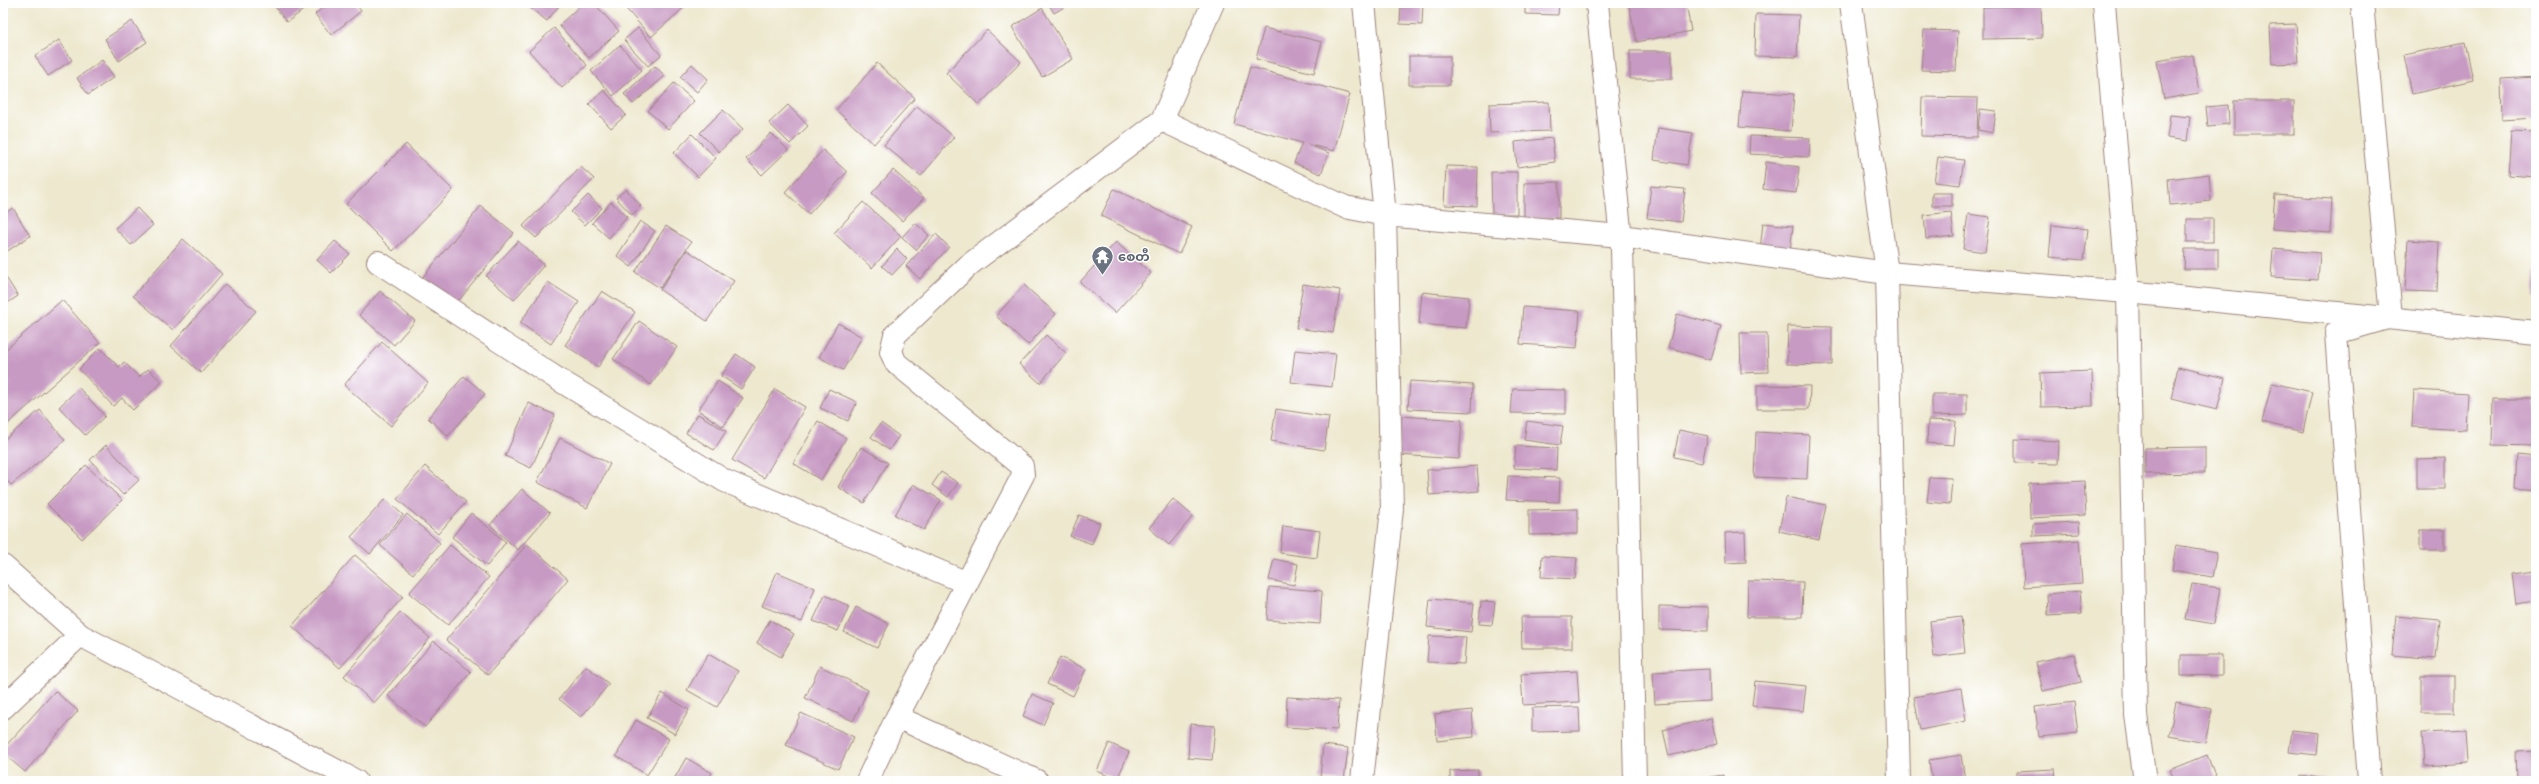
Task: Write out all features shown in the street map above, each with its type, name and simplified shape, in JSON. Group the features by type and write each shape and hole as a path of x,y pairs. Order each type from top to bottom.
{"street":[{"path":"867,781 897,717 1024,475 1022,466 896,363 891,352 895,335 969,265 1162,120 1213,3"},
{"path":"1362,781 1392,509 1385,214 1364,3"},
{"path":"1597,3 1621,236 1635,781"},
{"path":"1852,3 1887,273 1899,781"},
{"path":"2104,3 2128,292 2136,715 2145,781"},
{"path":"2362,3 2391,317"},
{"path":"1162,120 1345,207 1385,214 1621,236 1887,273 2128,292 2391,317 2536,333"},
{"path":"378,262 556,378 725,481 967,583"},
{"path":"2369,781 2336,333 2391,317"},
{"path":"3,566 80,635 356,781"},
{"path":"3,708 80,635"},
{"path":"897,717 1036,781"}],"building":[{"path":"272,3 313,3 287,22"},
{"path":"329,3 355,3 361,11 331,35 315,14"},
{"path":"524,3 561,3 547,21"},
{"path":"583,3 594,3 619,31 589,58 559,25"},
{"path":"621,3 689,3 651,37"},
{"path":"1048,3 1071,3 1054,13"},
{"path":"1401,3 1423,3 1422,25 1400,24"},
{"path":"1525,3 1559,3 1558,15 1525,14"},
{"path":"1642,3 1686,3 1691,31 1637,42 1629,6"},
{"path":"2041,5 2042,38 1983,39 1983,7"},
{"path":"1042,8 1073,59 1042,77 1012,27"},
{"path":"1756,14 1799,15 1797,57 1755,56"},
{"path":"132,21 147,42 119,61 105,39"},
{"path":"2296,24 2299,63 2272,64 2270,25"},
{"path":"554,28 587,65 562,88 529,51"},
{"path":"638,28 661,55 648,66 624,40"},
{"path":"1264,28 1322,42 1314,73 1256,59"},
{"path":"987,30 1021,62 979,105 946,73"},
{"path":"1924,30 1958,31 1956,71 1921,70"},
{"path":"59,40 72,60 48,76 35,56"},
{"path":"2465,42 2473,80 2412,94 2404,55"},
{"path":"620,45 642,70 613,96 591,71"},
{"path":"1630,51 1672,51 1672,79 1630,79"},
{"path":"2193,55 2199,93 2164,99 2157,61"},
{"path":"1409,56 1450,56 1450,85 1409,85"},
{"path":"102,60 114,77 88,95 77,78"},
{"path":"877,63 915,98 874,144 836,110"},
{"path":"692,64 708,79 697,92 680,77"},
{"path":"655,66 665,76 633,104 624,94"},
{"path":"1250,67 1350,94 1334,151 1307,144 1329,153 1321,174 1294,163 1302,143 1234,124"},
{"path":"2536,77 2536,118 2502,120 2501,79"},
{"path":"674,83 694,101 668,129 648,111"},
{"path":"604,90 626,115 611,128 589,104"},
{"path":"1742,91 1794,94 1791,131 1739,127"},
{"path":"1922,97 1978,98 1977,137 1921,136"},
{"path":"2234,101 2294,101 2294,134 2234,134"},
{"path":"1549,102 1550,131 1490,133 1489,104"},
{"path":"788,105 808,126 790,144 769,123"},
{"path":"2228,105 2229,124 2208,126 2206,107"},
{"path":"917,106 954,137 921,176 884,145"},
{"path":"1980,109 1996,111 1993,133 1978,130"},
{"path":"723,110 743,129 719,152 700,133"},
{"path":"2170,115 2190,117 2187,141 2167,138"},
{"path":"1658,128 1693,133 1687,165 1654,160"},
{"path":"2511,131 2536,132 2536,177 2508,175"},
{"path":"771,133 788,150 762,175 746,159"},
{"path":"692,134 716,158 698,177 674,153"},
{"path":"1750,136 1810,138 1809,157 1749,154"},
{"path":"1552,138 1555,162 1517,167 1515,142"},
{"path":"406,144 453,190 393,251 346,204"},
{"path":"823,150 847,172 809,214 785,192"},
{"path":"1938,157 1964,160 1960,185 1934,182"},
{"path":"1766,162 1799,167 1796,193 1763,189"},
{"path":"1446,166 1478,167 1477,206 1444,205"},
{"path":"581,167 594,179 536,238 523,226"},
{"path":"893,170 924,198 902,221 872,193"},
{"path":"1491,172 1517,172 1517,214 1492,214"},
{"path":"2209,174 2211,201 2170,205 2168,179"},
{"path":"1559,182 1559,218 1524,218 1524,183"},
{"path":"1651,186 1685,189 1681,222 1647,218"},
{"path":"626,189 641,206 632,215 616,198"},
{"path":"1114,189 1192,227 1179,254 1101,216"},
{"path":"1932,193 1952,193 1952,206 1932,206"},
{"path":"588,195 602,208 585,225 571,212"},
{"path":"2275,195 2332,199 2330,233 2272,229"},
{"path":"611,202 627,217 609,238 592,223"},
{"path":"863,202 901,236 872,268 834,233"},
{"path":"481,206 514,233 456,304 423,277"},
{"path":"13,208 30,236 3,254 3,214"},
{"path":"137,208 153,225 131,245 115,228"},
{"path":"1951,212 1954,236 1926,239 1924,215"},
{"path":"1968,214 1990,217 1985,252 1963,249"},
{"path":"2187,219 2213,219 2213,242 2187,242"},
{"path":"640,221 655,231 631,267 617,256"},
{"path":"915,223 929,235 916,250 902,237"},
{"path":"1763,223 1793,226 1790,253 1760,250"},
{"path":"2052,225 2088,229 2084,260 2049,257"},
{"path":"666,226 691,242 660,288 635,272"},
{"path":"936,234 949,247 920,279 906,266"},
{"path":"183,239 222,274 173,330 133,296"},
{"path":"2408,240 2439,242 2437,292 2405,291"},
{"path":"335,241 350,254 331,273 317,260"},
{"path":"518,241 544,265 514,300 486,276"},
{"path":"1116,242 1151,273 1115,313 1080,282"},
{"path":"897,249 907,259 892,275 882,266"},
{"path":"2185,249 2218,249 2218,269 2184,269"},
{"path":"2273,249 2320,253 2318,280 2271,277"},
{"path":"687,250 734,281 707,321 660,290"},
{"path":"2535,272 2536,297 2534,297"},
{"path":"3,273 18,296 3,306"},
{"path":"548,282 579,302 551,344 520,323"},
{"path":"225,284 256,311 201,373 171,346"},
{"path":"1303,284 1340,290 1333,333 1296,328"},
{"path":"1024,285 1056,314 1028,345 996,316"},
{"path":"380,291 415,321 394,345 359,315"},
{"path":"602,291 635,312 598,367 565,345"},
{"path":"1422,292 1469,297 1466,328 1419,324"},
{"path":"62,300 100,343 3,428 3,352"},
{"path":"1523,307 1580,311 1577,348 1520,344"},
{"path":"1677,314 1721,326 1711,360 1668,347"},
{"path":"639,321 677,347 651,385 613,359"},
{"path":"838,323 862,337 843,370 819,357"},
{"path":"1788,326 1832,327 1832,365 1787,364"},
{"path":"1740,333 1767,333 1768,372 1741,373"},
{"path":"1046,335 1066,353 1040,383 1019,364"},
{"path":"382,342 428,383 391,426 344,385"},
{"path":"100,348 119,367 124,362 139,377 148,369 162,382 133,410 122,398 113,406 79,369"},
{"path":"1295,350 1336,354 1332,387 1291,382"},
{"path":"736,354 755,367 741,389 721,376"},
{"path":"2178,367 2225,378 2217,410 2171,399"},
{"path":"2092,371 2093,406 2041,407 2040,373"},
{"path":"464,376 485,394 448,436 428,418"},
{"path":"718,381 743,398 723,427 698,410"},
{"path":"1410,381 1473,385 1472,412 1408,409"},
{"path":"2272,383 2312,392 2303,432 2262,422"},
{"path":"1757,385 1810,386 1809,409 1757,409"},
{"path":"79,388 105,416 85,435 59,407"},
{"path":"775,389 805,407 764,478 732,460"},
{"path":"829,389 857,402 848,421 820,408"},
{"path":"1513,389 1566,390 1566,414 1511,413"},
{"path":"2414,390 2468,393 2466,430 2412,427"},
{"path":"1932,394 1967,394 1967,415 1932,416"},
{"path":"2493,399 2536,399 2536,446 2492,445"},
{"path":"529,403 555,415 531,468 505,456"},
{"path":"1276,409 1329,417 1324,450 1271,441"},
{"path":"40,410 65,440 11,485 3,476 3,441"},
{"path":"698,414 726,431 714,450 686,433"},
{"path":"1401,416 1462,420 1459,459 1398,455"},
{"path":"1928,420 1956,421 1954,445 1927,443"},
{"path":"818,421 846,438 821,480 793,463"},
{"path":"1527,421 1563,426 1560,445 1524,440"},
{"path":"881,423 899,436 889,450 871,437"},
{"path":"1679,430 1708,436 1702,463 1674,457"},
{"path":"1756,432 1809,435 1807,479 1754,477"},
{"path":"560,438 610,464 587,508 537,482"},
{"path":"2015,439 2059,441 2058,464 2015,463"},
{"path":"106,445 139,480 123,495 90,460"},
{"path":"1516,446 1557,448 1556,470 1514,468"},
{"path":"861,447 888,463 864,503 838,487"},
{"path":"2205,447 2205,473 2145,474 2145,448"},
{"path":"2517,455 2536,457 2536,491 2515,489"},
{"path":"2445,458 2445,489 2417,489 2417,459"},
{"path":"86,465 122,500 82,539 47,504"},
{"path":"425,466 466,502 438,534 397,499"},
{"path":"1477,466 1479,491 1429,495 1427,470"},
{"path":"941,472 958,483 948,497 932,485"},
{"path":"1508,476 1560,478 1559,502 1506,500"},
{"path":"1930,477 1952,478 1950,504 1927,502"},
{"path":"2084,481 2086,515 2030,518 2029,484"},
{"path":"913,484 941,500 924,530 895,515"},
{"path":"522,489 550,513 518,550 490,525"},
{"path":"1786,497 1826,505 1819,540 1779,531"},
{"path":"385,499 403,515 370,554 351,537"},
{"path":"1173,499 1193,516 1169,545 1149,528"},
{"path":"1578,509 1578,534 1529,535 1529,510"},
{"path":"471,513 506,542 487,566 452,537"},
{"path":"407,514 440,543 413,574 380,545"},
{"path":"1079,515 1100,523 1092,544 1070,536"},
{"path":"2079,522 2080,534 2033,536 2033,524"},
{"path":"1283,526 1320,531 1317,558 1280,553"},
{"path":"2420,530 2444,530 2444,550 2420,550"},
{"path":"1745,532 1746,562 1726,563 1725,533"},
{"path":"2079,540 2082,583 2024,587 2022,544"},
{"path":"527,544 568,579 488,675 446,640"},
{"path":"450,545 489,577 448,625 409,593"},
{"path":"2176,545 2217,552 2212,577 2172,570"},
{"path":"355,555 403,597 340,668 292,626"},
{"path":"1542,556 1577,558 1575,579 1541,577"},
{"path":"1274,559 1298,564 1294,585 1269,580"},
{"path":"2536,571 2536,601 2516,604 2512,574"},
{"path":"777,572 815,588 802,622 762,606"},
{"path":"1748,581 1803,582 1802,617 1747,617"},
{"path":"2192,584 2220,588 2214,624 2185,619"},
{"path":"1269,587 1322,591 1320,624 1267,620"},
{"path":"2080,591 2082,614 2048,616 2047,594"},
{"path":"825,595 849,606 838,631 813,621"},
{"path":"1430,599 1474,603 1471,632 1427,627"},
{"path":"1481,601 1495,602 1492,625 1479,624"},
{"path":"1659,606 1708,607 1708,631 1659,630"},
{"path":"856,607 889,624 877,648 844,632"},
{"path":"400,612 430,638 374,703 344,676"},
{"path":"2396,616 2440,620 2436,659 2392,655"},
{"path":"1521,617 1572,617 1572,648 1522,648"},
{"path":"1961,617 1965,653 1934,657 1930,621"},
{"path":"770,620 794,634 781,657 757,643"},
{"path":"1429,636 1466,637 1464,664 1427,662"},
{"path":"434,641 471,672 425,727 388,696"},
{"path":"708,654 738,671 717,707 687,690"},
{"path":"2074,654 2081,682 2043,691 2036,662"},
{"path":"2181,655 2222,655 2222,675 2181,676"},
{"path":"1060,657 1086,669 1073,696 1047,684"},
{"path":"586,666 609,684 581,717 559,699"},
{"path":"820,666 868,690 853,721 805,698"},
{"path":"1709,669 1710,701 1655,704 1653,672"},
{"path":"1577,671 1579,702 1523,705 1521,674"},
{"path":"2421,676 2454,676 2454,713 2421,713"},
{"path":"1755,681 1806,686 1803,711 1752,706"},
{"path":"1961,688 1966,721 1920,730 1914,697"},
{"path":"55,691 78,711 25,772 3,753 3,749"},
{"path":"662,693 689,710 675,734 647,718"},
{"path":"1032,694 1053,703 1043,725 1023,716"},
{"path":"1287,697 1339,700 1337,730 1286,727"},
{"path":"2074,702 2078,733 2039,737 2035,707"},
{"path":"2176,702 2212,709 2205,743 2169,736"},
{"path":"1579,707 1580,731 1532,732 1532,708"},
{"path":"1472,710 1474,737 1437,741 1435,714"},
{"path":"801,713 854,737 838,769 786,745"},
{"path":"1711,718 1717,744 1669,756 1663,730"},
{"path":"636,720 669,739 647,775 616,756"},
{"path":"1190,724 1215,726 1212,760 1188,758"},
{"path":"2292,730 2319,733 2317,755 2289,752"},
{"path":"2466,731 2468,763 2424,766 2422,733"},
{"path":"1109,743 1129,752 1117,780 1097,771"},
{"path":"1323,745 1348,748 1344,781 1320,779"},
{"path":"2536,750 2536,781 2517,781 2516,751"},
{"path":"1961,755 1965,780 1932,781 1929,760"},
{"path":"2207,755 2217,780 2175,781 2170,770"},
{"path":"686,758 712,773 707,781 673,781"},
{"path":"2055,769 2056,781 2017,781 2017,771"},
{"path":"1478,770 1478,781 1450,781 1450,771"},
{"path":"1723,775 1724,781 1691,781 1691,780"},
{"path":"2301,775 2331,780 2331,781 2299,781"}],"place":[{"name":"စေတီ","path":"1102,276"}]}
